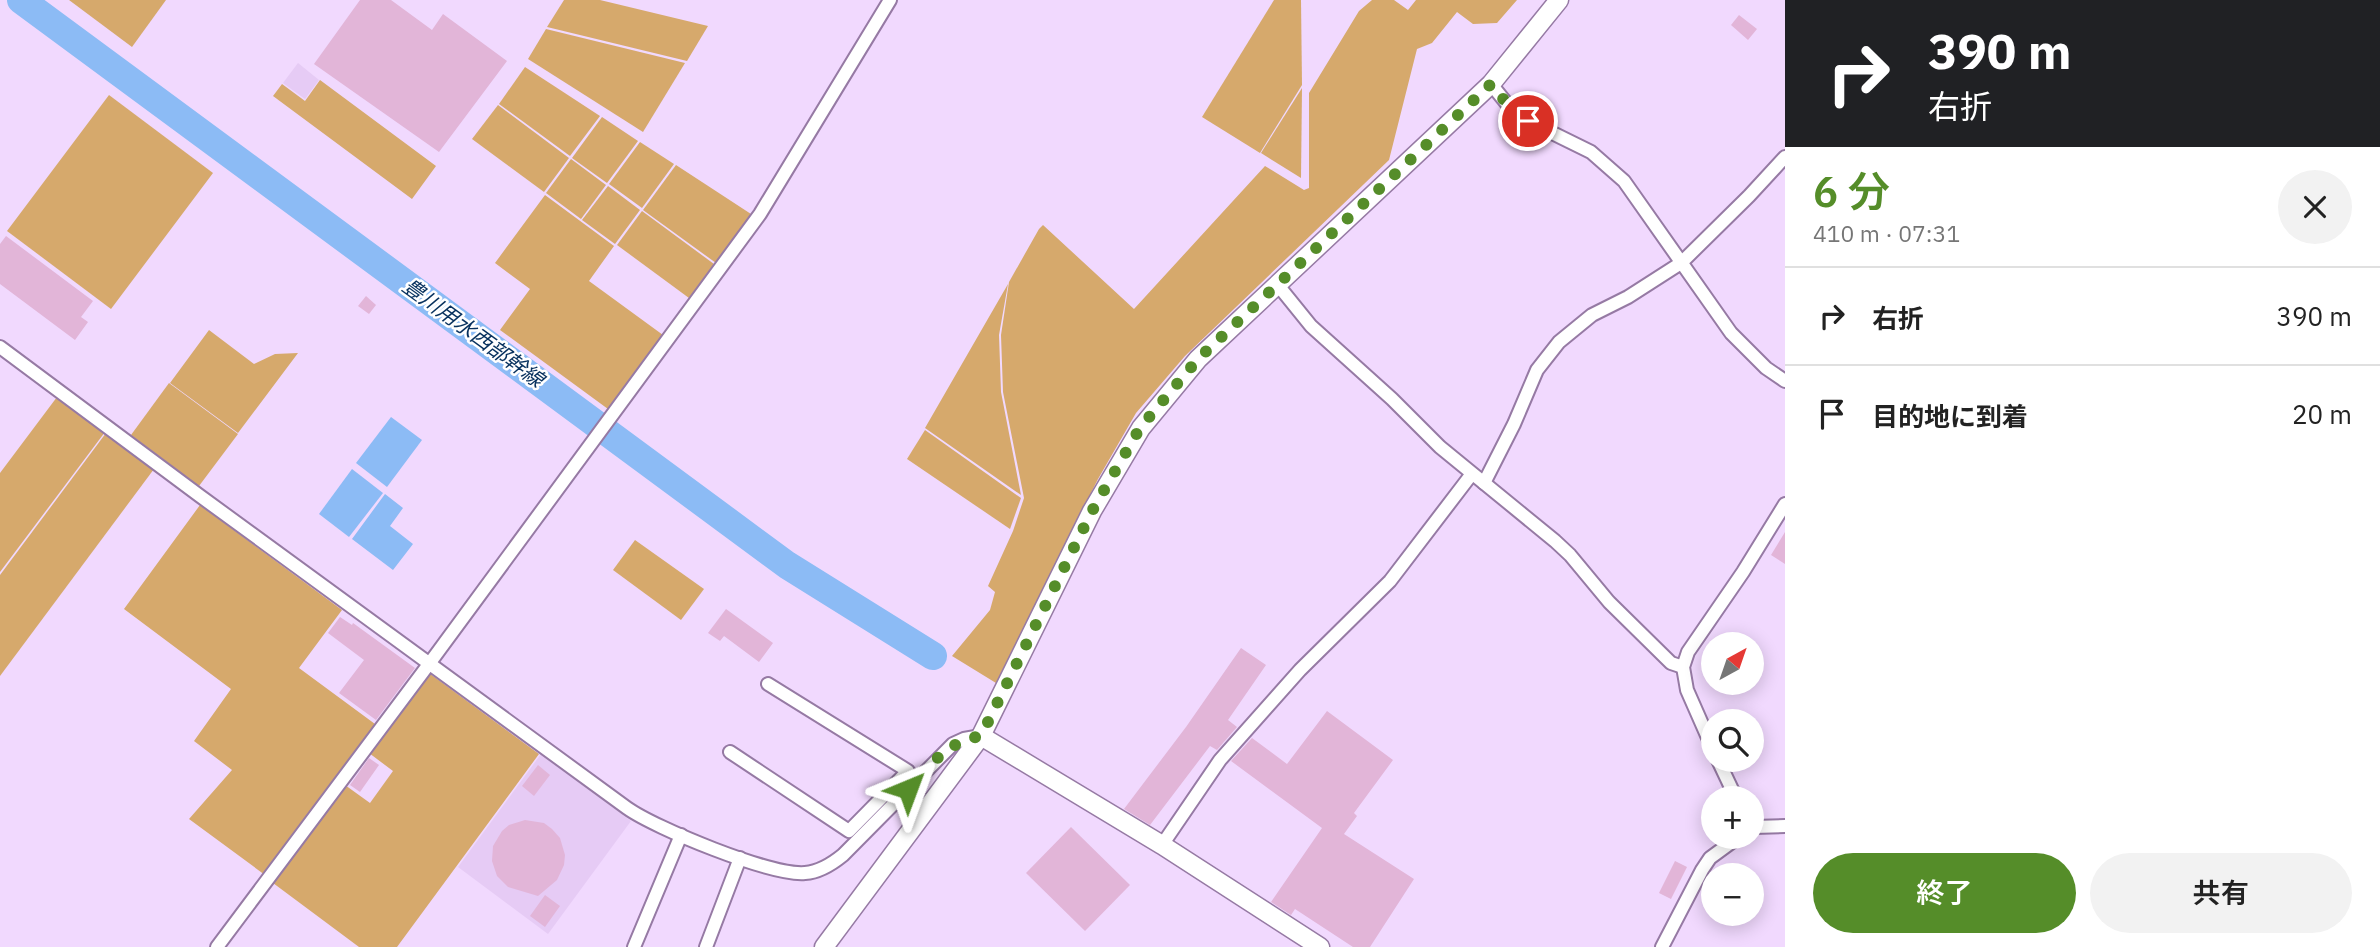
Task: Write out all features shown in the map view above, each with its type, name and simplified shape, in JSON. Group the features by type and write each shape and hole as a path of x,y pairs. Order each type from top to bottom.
{"street":[{"path":"217,947 760,214 890,0"},
{"path":"824,947 981,736 1092,511 1140,428 1198,359 1491,84 1559,0"},
{"path":"1491,84 1520,116 1580,146 1624,181 1731,333 1766,368 1785,381"},
{"path":"1485,483 1537,370 1559,342 1592,315 1628,297 1681,263 1785,157"},
{"path":"1277,284 1311,327 1392,399 1471,475 1485,483 1555,541 1609,602 1671,663 1683,667"},
{"path":"0,347 638,816 740,858 786,872 803,874 830,865 855,844 953,744 981,736 1162,845 1320,947"},
{"path":"1162,845 1227,751 1300,670 1390,581 1471,475"},
{"path":"1701,722 1687,690 1683,667 1688,652 1743,572 1785,503"},
{"path":"730,751 849,831 908,771 768,684"},
{"path":"1764,826 1785,826"},
{"path":"634,947 681,835"},
{"path":"1662,947 1702,870 1710,858 1722,849"},
{"path":"706,947 740,858"}],"shaded area":[{"path":"69,0 166,0 132,47"},
{"path":"564,0 600,0 708,26 687,61 547,27"},
{"path":"1274,0 1301,0 1302,85 1260,153 1202,117"},
{"path":"1372,0 1394,0 1408,10 1416,0 1517,0 1497,23 1473,24 1457,12 1432,43 1417,49 1389,160 1185,356 1136,413 1098,479 996,683 952,656 990,610 995,592 988,586 1013,531 1024,498 1003,392 1001,335 1009,282 1043,225 1134,309 1265,166 1304,190 1309,188 1309,93 1359,11"},
{"path":"546,29 685,63 643,132 528,59"},
{"path":"298,63 319,80 305,99 283,83"},
{"path":"525,67 600,116 570,156 499,104"},
{"path":"320,80 436,166 412,199 273,96 282,84 305,101"},
{"path":"1302,88 1301,178 1261,153"},
{"path":"109,95 213,173 111,309 7,231"},
{"path":"498,105 569,158 544,192 472,139"},
{"path":"602,117 638,141 607,183 572,158"},
{"path":"640,142 674,164 642,208 609,184"},
{"path":"571,159 606,185 581,219 546,193"},
{"path":"676,165 751,214 716,263 643,210"},
{"path":"608,186 640,210 615,244 582,220"},
{"path":"545,195 614,246 589,281 663,335 608,409 500,330 530,289 495,263"},
{"path":"642,211 714,264 689,298 617,245"},
{"path":"1008,284 999,335 1001,392 1021,495 925,428"},
{"path":"209,330 254,364 275,354 298,353 238,433 170,383"},
{"path":"169,383 238,434 199,486 131,435"},
{"path":"57,397 105,432 0,572 0,473"},
{"path":"925,430 1021,498 1010,529 907,459"},
{"path":"106,433 154,469 0,676 0,575"},
{"path":"200,505 342,610 299,668 375,724 265,875 189,819 232,770 194,741 231,689 124,609"},
{"path":"635,540 704,589 681,620 613,570"},
{"path":"429,673 539,754 397,947 359,947 273,883 345,785 370,803 393,771 369,753"},
{"path":"541,754 631,821 548,934 458,867"}],"water":[{"path":"391,417 422,440 387,487 356,463"},
{"path":"352,469 383,493 349,537 319,514"},
{"path":"385,494 403,508 390,526 413,544 393,570 352,539"}],"building":[{"path":"360,0 391,0 432,30 443,14 507,61 439,152 314,64"},
{"path":"1739,15 1757,29 1748,40 1731,25"},
{"path":"6,236 93,301 81,317 88,322 75,340 0,284 0,244"},
{"path":"366,296 376,305 369,314 358,306"},
{"path":"1785,532 1785,564 1771,555"},
{"path":"726,609 773,643 759,662 724,636 720,641 708,633"},
{"path":"340,617 352,625 353,623 415,668 376,720 339,693 364,660 328,633"},
{"path":"1241,648 1266,665 1228,720 1237,727 1217,750 1210,746 1150,825 1124,809 1186,727"},
{"path":"1327,711 1393,760 1354,813 1357,816 1344,834 1414,879 1370,947 1353,947 1295,909 1291,915 1271,902 1322,828 1231,761 1252,738 1287,764"},
{"path":"369,758 379,765 360,792 350,785"},
{"path":"538,765 550,775 534,796 522,786"},
{"path":"525,820 544,823 552,829 560,838 565,855 557,880 538,896 508,887 497,876 492,861 493,846 502,831 509,825"},
{"path":"1071,827 1130,885 1085,931 1026,873"},
{"path":"1675,861 1687,867 1671,899 1659,893"},
{"path":"545,895 560,906 545,927 530,916"}],"waterway":[{"name":"豊川用水西部幹線","path":"21,0 787,565 933,656"}],"route":[{"path":"908,789 953,744 981,736 1118,463 1140,428 1198,359 1491,84 1512,110 1528,121"}]}
